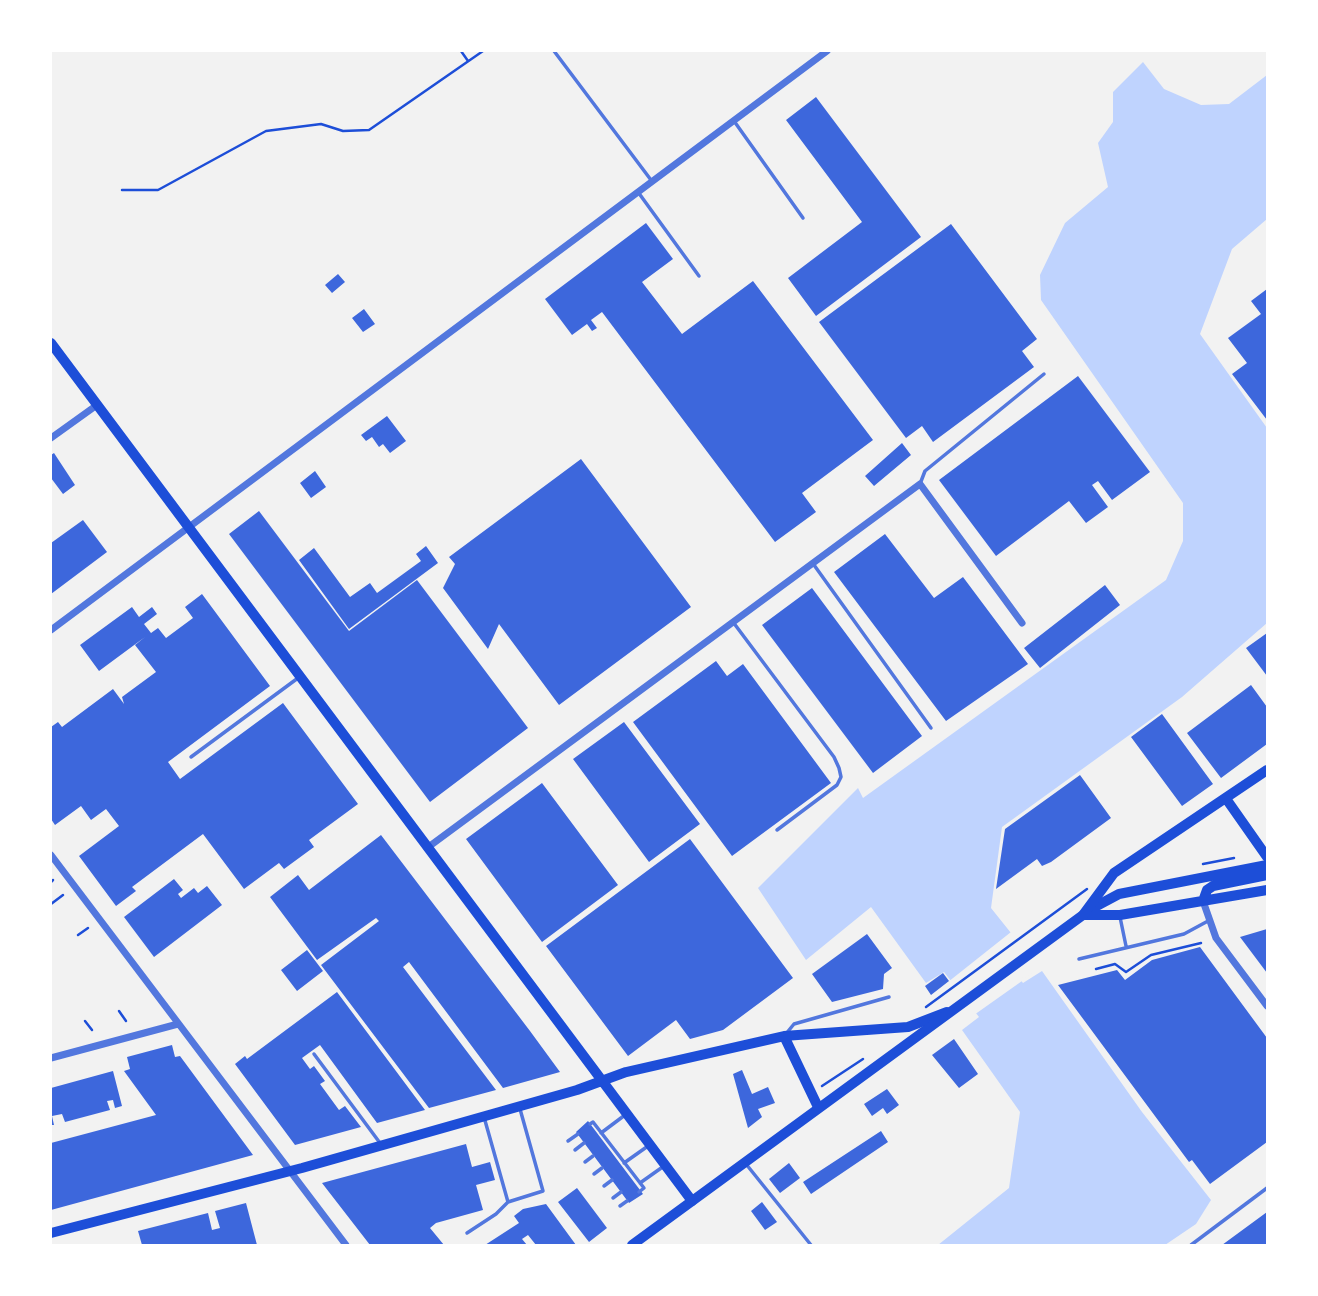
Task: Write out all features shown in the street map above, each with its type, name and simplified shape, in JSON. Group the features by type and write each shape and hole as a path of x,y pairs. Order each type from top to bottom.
{"main road":[{"path":"51,343 692,1201"},
{"path":"1083,915 1114,873 1227,800 1267,770"},
{"path":"1227,800 1267,857"},
{"path":"632,1245 1083,915 1119,894 1267,865"},
{"path":"1203,901 1207,890 1213,886 1267,875"},
{"path":"1083,915 1120,915 1267,890"},
{"path":"51,1233 381,1145 637,1069 784,1036 896,1029 947,1012"},
{"path":"784,1036 818,1107"}],"street":[{"path":"51,630 828,51"},
{"path":"51,438 97,405"},
{"path":"427,848 920,484 1022,623"},
{"path":"51,855 346,1245"},
{"path":"1203,901 1216,938 1267,1006"},
{"path":"51,1058 178,1024"}],"lane":[{"path":"554,51 652,182"},
{"path":"734,121 803,218"},
{"path":"638,192 699,276"},
{"path":"920,484 925,471 1044,374"},
{"path":"813,563 931,728"},
{"path":"733,622 834,757 841,777 837,785 777,830"},
{"path":"191,757 299,677"},
{"path":"1120,915 1126,946"},
{"path":"1079,959 1184,934 1208,921"},
{"path":"784,1036 794,1024 889,997"},
{"path":"314,1054 381,1145"},
{"path":"467,1233 496,1214 508,1202 543,1191 519,1105"},
{"path":"599,1133 626,1114"},
{"path":"484,1115 508,1202"},
{"path":"590,1124 593,1122 607,1145 644,1188 639,1192"},
{"path":"568,1142 578,1134"},
{"path":"575,1150 584,1143"},
{"path":"624,1163 649,1145"},
{"path":"585,1162 593,1156"},
{"path":"745,1162 811,1245"},
{"path":"637,1182 664,1165"},
{"path":"594,1174 602,1168"},
{"path":"604,1186 612,1181"},
{"path":"1191,1245 1267,1188"},
{"path":"613,1198 621,1192"},
{"path":"620,1206 627,1200"}],"path":[{"path":"461,51 468,61"},
{"path":"122,190 158,190 266,131 321,124 343,131 369,130 483,51"},
{"path":"937,999 1082,891 1106,884"},
{"path":"51,904 63,895"},
{"path":"78,935 88,928"},
{"path":"1096,969 1115,964 1126,972 1151,955 1201,943"},
{"path":"119,1011 126,1021"},
{"path":"85,1021 92,1030"}],"water":[{"path":"1143,62 1164,89 1201,105 1229,104 1267,75 1267,219 1232,249 1200,334 1267,428 1267,623 1182,697 1002,827 991,908 1011,933 994,947 1023,983 1042,971 1142,1112 1211,1200 1196,1224 1165,1245 938,1245 1009,1188 1020,1112 962,1030 979,1017 944,972 926,983 871,907 806,960 758,888 858,788 863,798 1166,580 1183,541 1183,503 1041,300 1040,275 1065,223 1108,187 1098,143 1113,122 1113,92"}],"pier":[{"path":"1011,932 1013,936 999,948 1024,979 1039,969 974,1015 975,1017 948,982"}],"building":[{"path":"816,97 921,237 816,316 788,278 862,222 786,120"},
{"path":"646,223 673,259 642,282 682,334 753,281 873,440 802,493 816,512 775,542 602,312 591,320 597,328 592,331 587,324 572,335 545,299"},
{"path":"951,224 1037,339 1022,351 1034,367 933,442 922,426 906,438 819,322"},
{"path":"338,274 345,282 332,293 325,285"},
{"path":"1267,289 1267,420 1232,374 1247,363 1228,338 1261,314 1251,301"},
{"path":"364,309 375,324 363,332 352,318"},
{"path":"1078,376 1150,472 1112,500 1098,481 1092,485 1108,507 1086,523 1069,501 996,556 939,480"},
{"path":"387,416 406,441 390,453 383,444 379,447 372,437 366,441 361,435"},
{"path":"902,443 911,455 874,486 865,476"},
{"path":"54,453 75,485 63,494 51,478 51,455"},
{"path":"581,459 691,607 559,705 499,624 488,649 443,588 455,564 449,557"},
{"path":"315,471 326,487 311,498 300,483"},
{"path":"259,511 349,631 417,580 528,728 430,802 229,534"},
{"path":"83,520 107,552 51,594 51,543"},
{"path":"885,534 934,598 963,577 1028,664 946,721 834,572"},
{"path":"426,546 438,563 349,629 299,560 314,548 350,597 370,583 377,593 421,561 416,554"},
{"path":"1105,585 1120,605 1040,668 1024,648"},
{"path":"812,588 922,736 873,773 762,625"},
{"path":"202,594 270,686 168,762 180,779 283,703 358,804 309,840 314,847 284,869 279,863 244,889 203,834 132,887 136,891 116,906 79,856 119,826 106,809 91,820 81,806 55,825 51,819 51,727 58,722 62,727 113,689 124,704 122,697 156,672 135,645 145,637 99,671 80,645 132,607 139,617 152,607 157,614 144,624 151,633 158,628 166,638 193,618 185,607"},
{"path":"1267,633 1267,676 1246,648"},
{"path":"716,661 727,676 743,664 831,783 732,856 633,722"},
{"path":"1251,685 1267,707 1267,744 1221,778 1187,733"},
{"path":"1162,714 1213,784 1182,806 1131,737"},
{"path":"624,722 700,824 649,862 573,759"},
{"path":"1080,775 1111,818 1051,862 1042,866 1037,859 996,889 1005,829"},
{"path":"542,783 618,885 542,942 466,839"},
{"path":"381,835 560,1072 503,1088 409,962 403,967 496,1090 429,1108 321,965 379,921 376,918 317,960 270,897 298,875 309,890"},
{"path":"690,839 793,978 723,1030 690,1039 676,1020 628,1056 546,946"},
{"path":"174,879 183,890 178,894 181,898 194,888 198,893 207,886 222,905 154,957 124,917"},
{"path":"1267,929 1267,973 1240,937"},
{"path":"867,934 892,968 884,974 883,989 832,1002 812,974"},
{"path":"1200,947 1267,1038 1267,1142 1210,1184 1192,1160 1189,1162 1058,985 1117,970 1125,980 1152,960"},
{"path":"307,950 323,971 297,991 281,970"},
{"path":"943,973 949,981 931,995 925,986"},
{"path":"337,992 425,1110 377,1123 320,1045 302,1058 310,1069 314,1066 325,1081 320,1084 339,1110 345,1106 361,1127 295,1145 235,1064 245,1056 247,1059"},
{"path":"954,1039 978,1074 959,1088 932,1055"},
{"path":"172,1045 175,1057 180,1056 253,1155 51,1210 51,1143 156,1115 124,1071 130,1069 127,1057"},
{"path":"742,1070 752,1094 768,1087 775,1103 758,1109 762,1117 748,1128 733,1074"},
{"path":"113,1071 122,1106 115,1108 113,1100 107,1101 110,1110 65,1122 62,1114 52,1116 54,1125 51,1125 51,1088"},
{"path":"887,1089 899,1105 887,1114 883,1108 872,1116 864,1104"},
{"path":"588,1121 643,1194 629,1203 576,1132"},
{"path":"881,1131 888,1142 811,1194 803,1182"},
{"path":"466,1144 472,1167 490,1162 495,1180 476,1185 483,1210 436,1223 430,1228 444,1245 370,1245 322,1183"},
{"path":"789,1163 800,1178 780,1193 769,1179"},
{"path":"577,1188 607,1228 589,1242 558,1202"},
{"path":"762,1202 777,1222 765,1230 751,1211"},
{"path":"246,1203 257,1245 142,1245 138,1231 208,1213 212,1230 220,1228 215,1211"},
{"path":"546,1204 576,1245 536,1245 528,1235 522,1239 527,1245 485,1245 519,1223 514,1216 523,1209"},
{"path":"1267,1212 1267,1245 1222,1245"}]}
